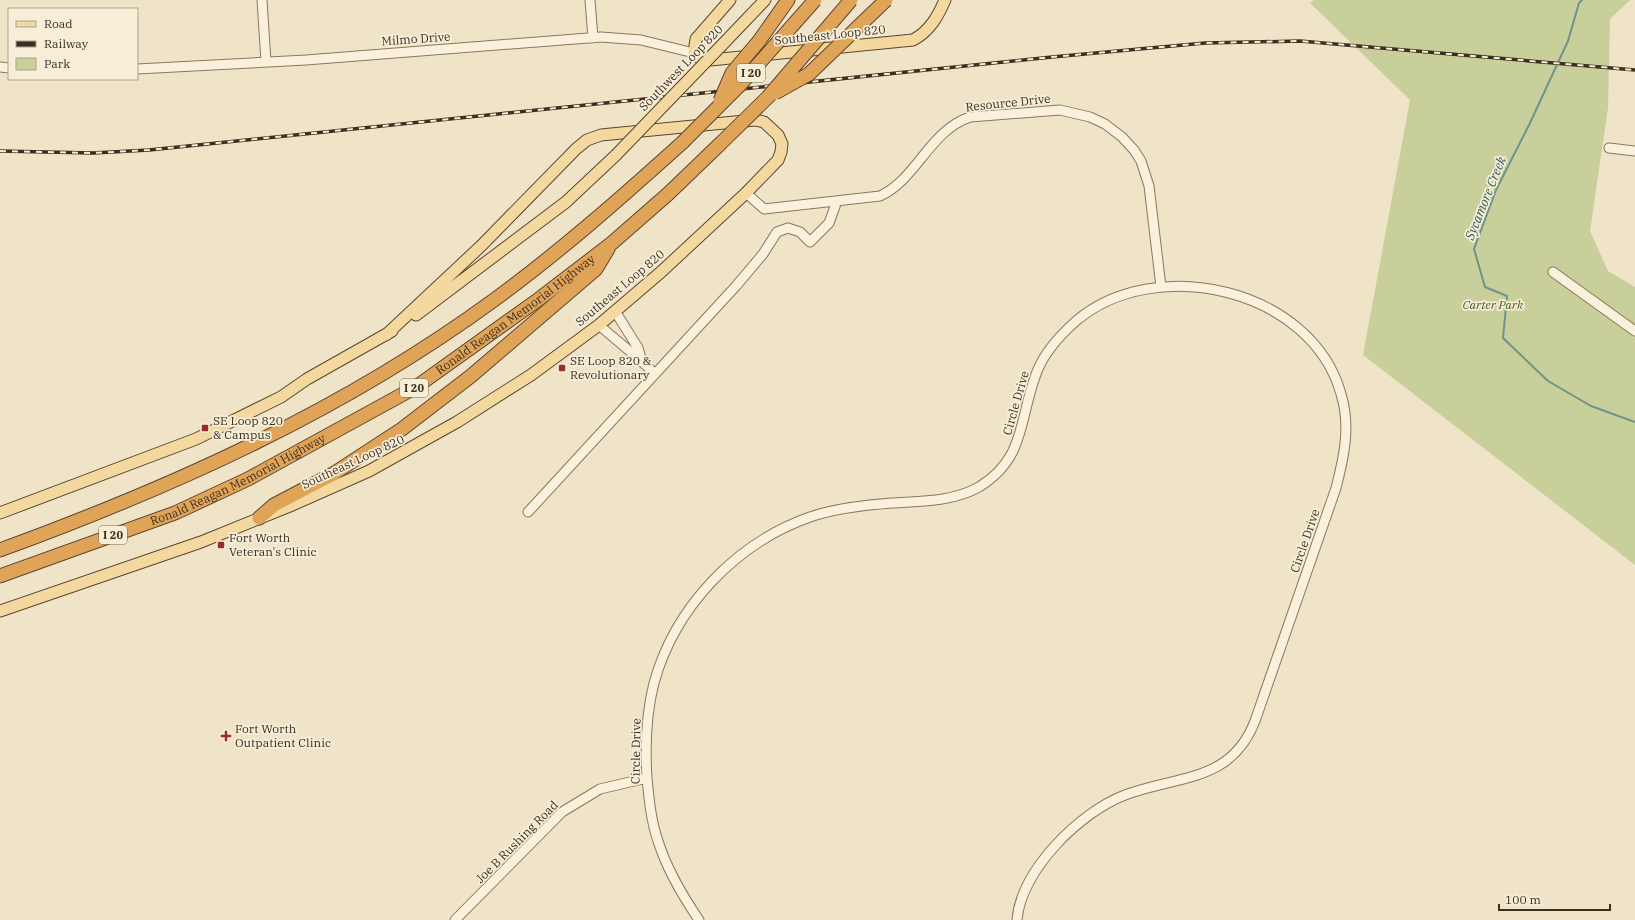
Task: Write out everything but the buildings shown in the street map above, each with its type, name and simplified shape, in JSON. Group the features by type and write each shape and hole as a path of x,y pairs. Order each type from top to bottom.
{"highway":[{"path":"715,110 732,73 759,41 788,0"},
{"name":"Ronald Reagan Memorial Highway","path":"2,549 143,495 236,453 294,424 387,371 440,337 521,280 616,203 683,142 715,110 773,49 815,0"},
{"name":"Ronald Reagan Memorial Highway","path":"0,576 175,513 248,480 416,387 539,299 612,243 668,194 768,97 851,0"},
{"path":"768,97 809,74 886,0"},
{"path":"259,518 274,505 333,474 366,453 436,403 596,269 612,243"}],"main road":[{"path":"694,52 696,39 730,0"},
{"name":"Southwest Loop 820","path":"616,155 765,0"},
{"name":"Southeast Loop 820","path":"694,52 698,57 710,60 914,40 929,27 937,17 945,0"},
{"name":"Southeast Loop 820","path":"0,611 185,548 259,518 362,475 458,422 531,376 599,325 661,272 746,193 778,160 782,144 778,135 764,122 745,121 601,135 594,138 576,149 481,246 386,335"},
{"name":"Southeast Loop 820","path":"0,513 196,440 281,397 308,379 386,335 433,303 566,202 616,155"}],"street":[{"path":"262,0 266,62"},
{"path":"590,0 593,38"},
{"name":"Milmo Drive","path":"138,69 266,62 593,38 627,38 694,52"},
{"name":"Resource Drive","path":"746,193 764,209 880,196 889,192 942,134 958,121 970,118 1060,110 1075,113 1105,124 1122,137 1141,161 1149,186 1161,287"},
{"path":"1609,148 1635,151"},
{"path":"528,512 736,286 763,254 777,232 788,228 800,232 810,242 829,223 837,201"},
{"path":"1553,272 1635,331"},
{"name":"Circle Drive","path":"699,920 676,884 662,855 652,816 647,778 647,731 649,708 661,662 679,624 691,606 720,573 754,545 783,529 813,516 864,505 941,500 960,495 982,485 997,473 1015,449 1020,436 1035,377 1049,350 1076,320 1095,308 1118,297 1161,287 1194,287 1217,290 1240,296 1264,305 1299,328 1313,342 1325,358 1341,392 1346,426 1345,449 1341,467 1255,721 1244,743 1223,764 1208,772 1147,787 1124,795 1112,801 1080,824 1042,860 1030,879 1021,899 1017,920"},
{"path":"615,311 638,348 642,361"},
{"path":"599,325 632,355 642,361 655,374"},
{"name":"Joe B Rushing Road","path":"455,920 562,812 600,789 647,778"}],"green space":[{"name":"Carter Park","path":"1314,0 1630,0 1610,19 1608,108 1590,231 1608,271 1635,287 1635,565 1363,355 1410,100 1310,3"}],"waterway":[{"name":"Sycamore Creek","path":"1582,0 1579,3 1568,41 1530,123 1496,190 1474,249 1485,287 1507,296 1503,338 1548,381 1591,406 1635,422"}],"railway":[{"path":"0,151 93,153 149,150 1052,57 1205,43 1300,41 1635,70"}],"place":[{"name":"SE Loop 820 & Revolutionary","path":"562,368"},
{"name":"SE Loop 820 & Campus","path":"205,428"},
{"name":"Fort Worth Veteran's Clinic","path":"221,545"},
{"name":"Fort Worth Outpatient Clinic","path":"226,736"}]}
